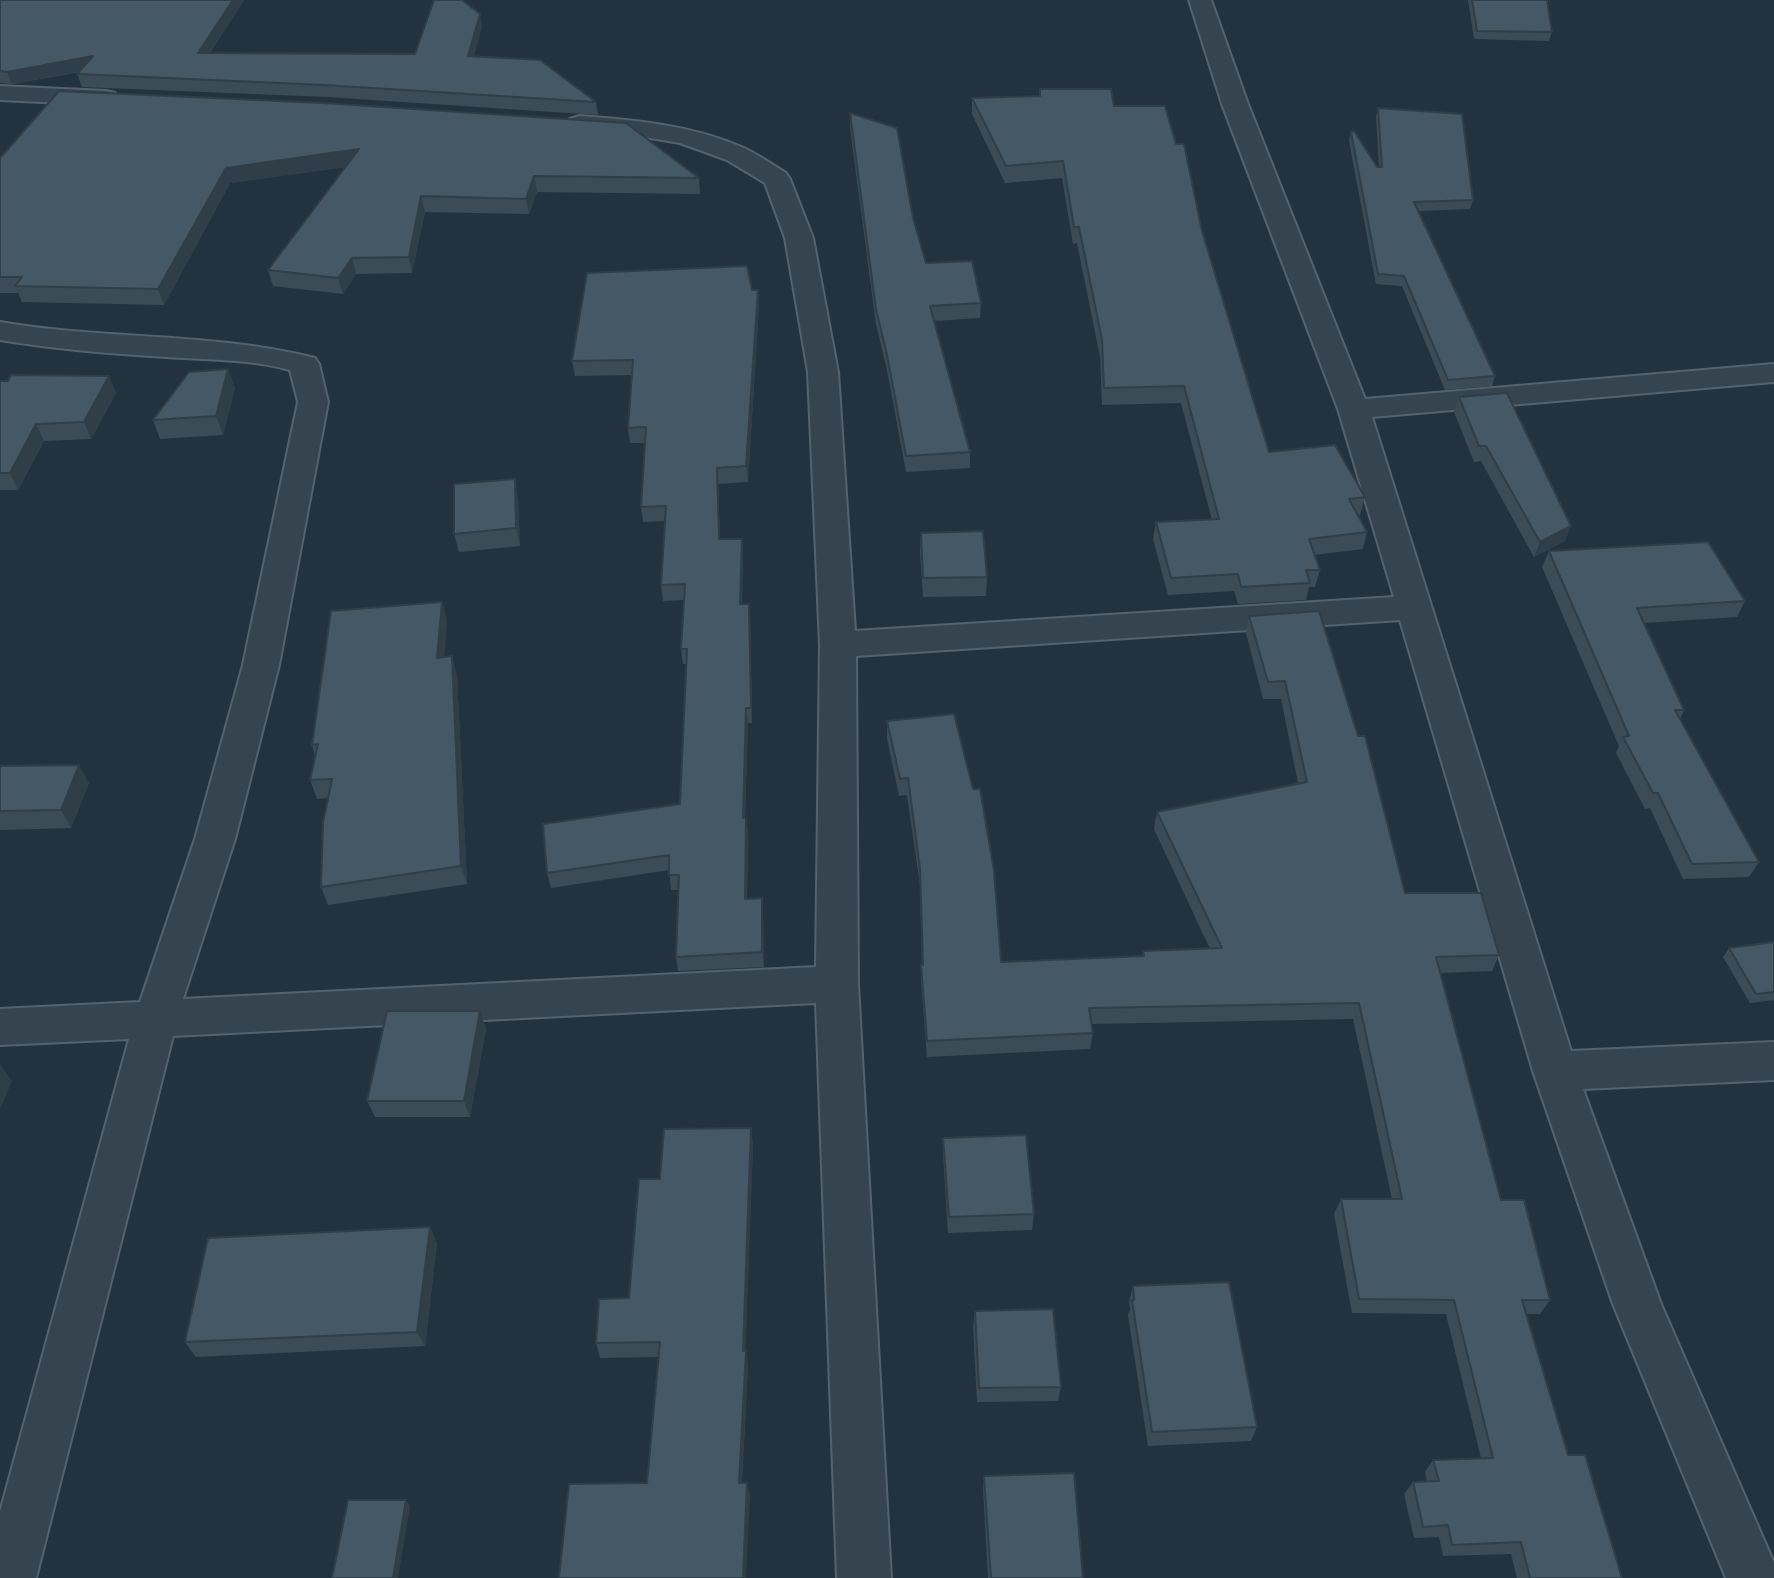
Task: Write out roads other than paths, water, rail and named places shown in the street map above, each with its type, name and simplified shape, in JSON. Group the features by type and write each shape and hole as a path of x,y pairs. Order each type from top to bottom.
{"street":[{"path":"1200,0 1235,104 1354,409 1555,1071 1637,1304 1753,1578"},
{"path":"0,93 132,99"},
{"path":"543,122 638,128 685,136 736,154 776,180 799,238 823,372 838,645 837,984 863,1578"},
{"path":"0,331 150,347 224,349 271,355 304,364 313,402 261,665 215,839 156,1017 9,1578"},
{"path":"1354,409 1774,373"},
{"path":"838,645 1416,607"},
{"path":"0,1027 837,984"},
{"path":"1555,1071 1774,1061"}]}
